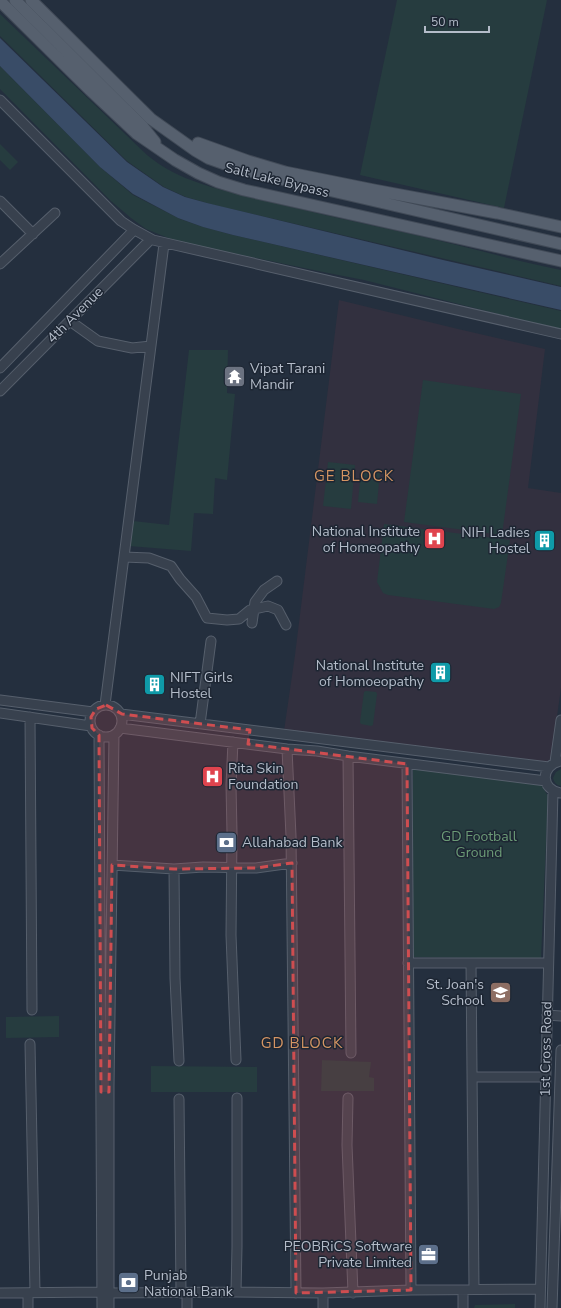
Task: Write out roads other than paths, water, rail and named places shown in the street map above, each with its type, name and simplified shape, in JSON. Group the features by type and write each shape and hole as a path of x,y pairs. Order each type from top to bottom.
{"main road":[{"path":"15,0 147,123 162,150"},
{"name":"Salt Lake Bypass","path":"31,0 147,123 185,143 208,158 263,175 561,244"},
{"name":"Salt Lake Bypass","path":"0,1 137,134 175,160 198,173 223,183 255,192 561,262"},
{"name":"Salt Lake Bypass","path":"198,143 277,170 561,227"},
{"path":"322,188 341,183"},
{"path":"341,211 346,194"},
{"path":"461,206 483,226"}],"street":[{"path":"0,100 121,221 150,239 164,244 561,334"},
{"name":"Salt Lake Bypass","path":"185,143 198,143"},
{"path":"0,202 32,234"},
{"path":"0,264 55,213"},
{"name":"4th Avenue","path":"3,366 134,230"},
{"name":"4th Avenue","path":"0,391 150,239"},
{"path":"105,705 164,244"},
{"path":"70,321 98,341 132,348 151,346"},
{"path":"3,366 16,374"},
{"path":"124,557 149,558 171,566 196,597 208,618 227,620 239,619 250,610 268,606 278,610 286,625"},
{"path":"252,623 255,602 264,590 277,581"},
{"path":"200,724 211,641"},
{"path":"0,700 94,712"},
{"path":"105,1092 112,914 113,815 117,732 122,724 121,714 116,708 105,705 100,706 91,717 91,726 95,732 105,737 117,732 233,742 287,749 317,751 546,781"},
{"path":"0,713 91,726"},
{"path":"121,714 555,764"},
{"path":"30,717 32,1010"},
{"path":"557,792 547,784 546,773 555,764 561,720"},
{"path":"248,744 250,730"},
{"path":"99,735 100,915 105,1092 105,1254 106,1293 109,1308"},
{"path":"233,742 231,785 231,935 236,1060"},
{"path":"287,749 292,863 296,1293"},
{"path":"348,756 351,1053"},
{"path":"408,764 411,1290"},
{"name":"1st Cross Road","path":"540,1308 548,963 557,792"},
{"path":"99,815 113,815"},
{"path":"112,865 174,869 231,867 256,868 292,863"},
{"path":"174,869 175,978 179,1061"},
{"path":"100,915 112,914"},
{"path":"471,963 474,1290"},
{"path":"408,964 548,963"},
{"path":"547,1015 561,1016"},
{"path":"28,1308 31,1293 30,1044"},
{"name":"1st Cross Road","path":"552,1308 557,1290 554,1241 561,1050"},
{"path":"472,1077 545,1078"},
{"path":"236,1292 237,1098"},
{"path":"348,1098 347,1145 352,1293"},
{"path":"179,1099 184,1293 187,1308"},
{"path":"545,1114 559,1115"},
{"path":"542,1241 554,1241"},
{"path":"0,1293 352,1293 411,1290 540,1289"},
{"path":"462,1290 463,1308"},
{"path":"102,1308 106,1293"},
{"path":"323,1293 323,1308"}],"water":[{"path":"0,38 127,162 163,187 185,197 207,203 561,287 561,310 233,235 203,227 178,218 133,194 100,167 0,66"}],"place":[{"name":"Vipat Tarani Mandir","path":"235,376"},
{"name":"National Institute of Homeopathy","path":"435,539"},
{"name":"NIH Ladies Hostel","path":"545,540"},
{"name":"National Institute of Homoeopathy","path":"440,673"},
{"name":"NIFT Girls Hostel","path":"154,685"},
{"name":"Rita Skin Foundation","path":"213,776"},
{"name":"Allahabad Bank","path":"226,842"},
{"name":"St. Joan's School","path":"500,992"},
{"name":"PEOBRiCS Software Private Limited","path":"428,1254"},
{"name":"Punjab National Bank","path":"128,1283"}],"district":[{"name":"GE BLOCK","path":"354,476"},
{"name":"GD BLOCK","path":"302,1043"}],"park label":[{"name":"GD Football Ground","path":"479,844"}]}
